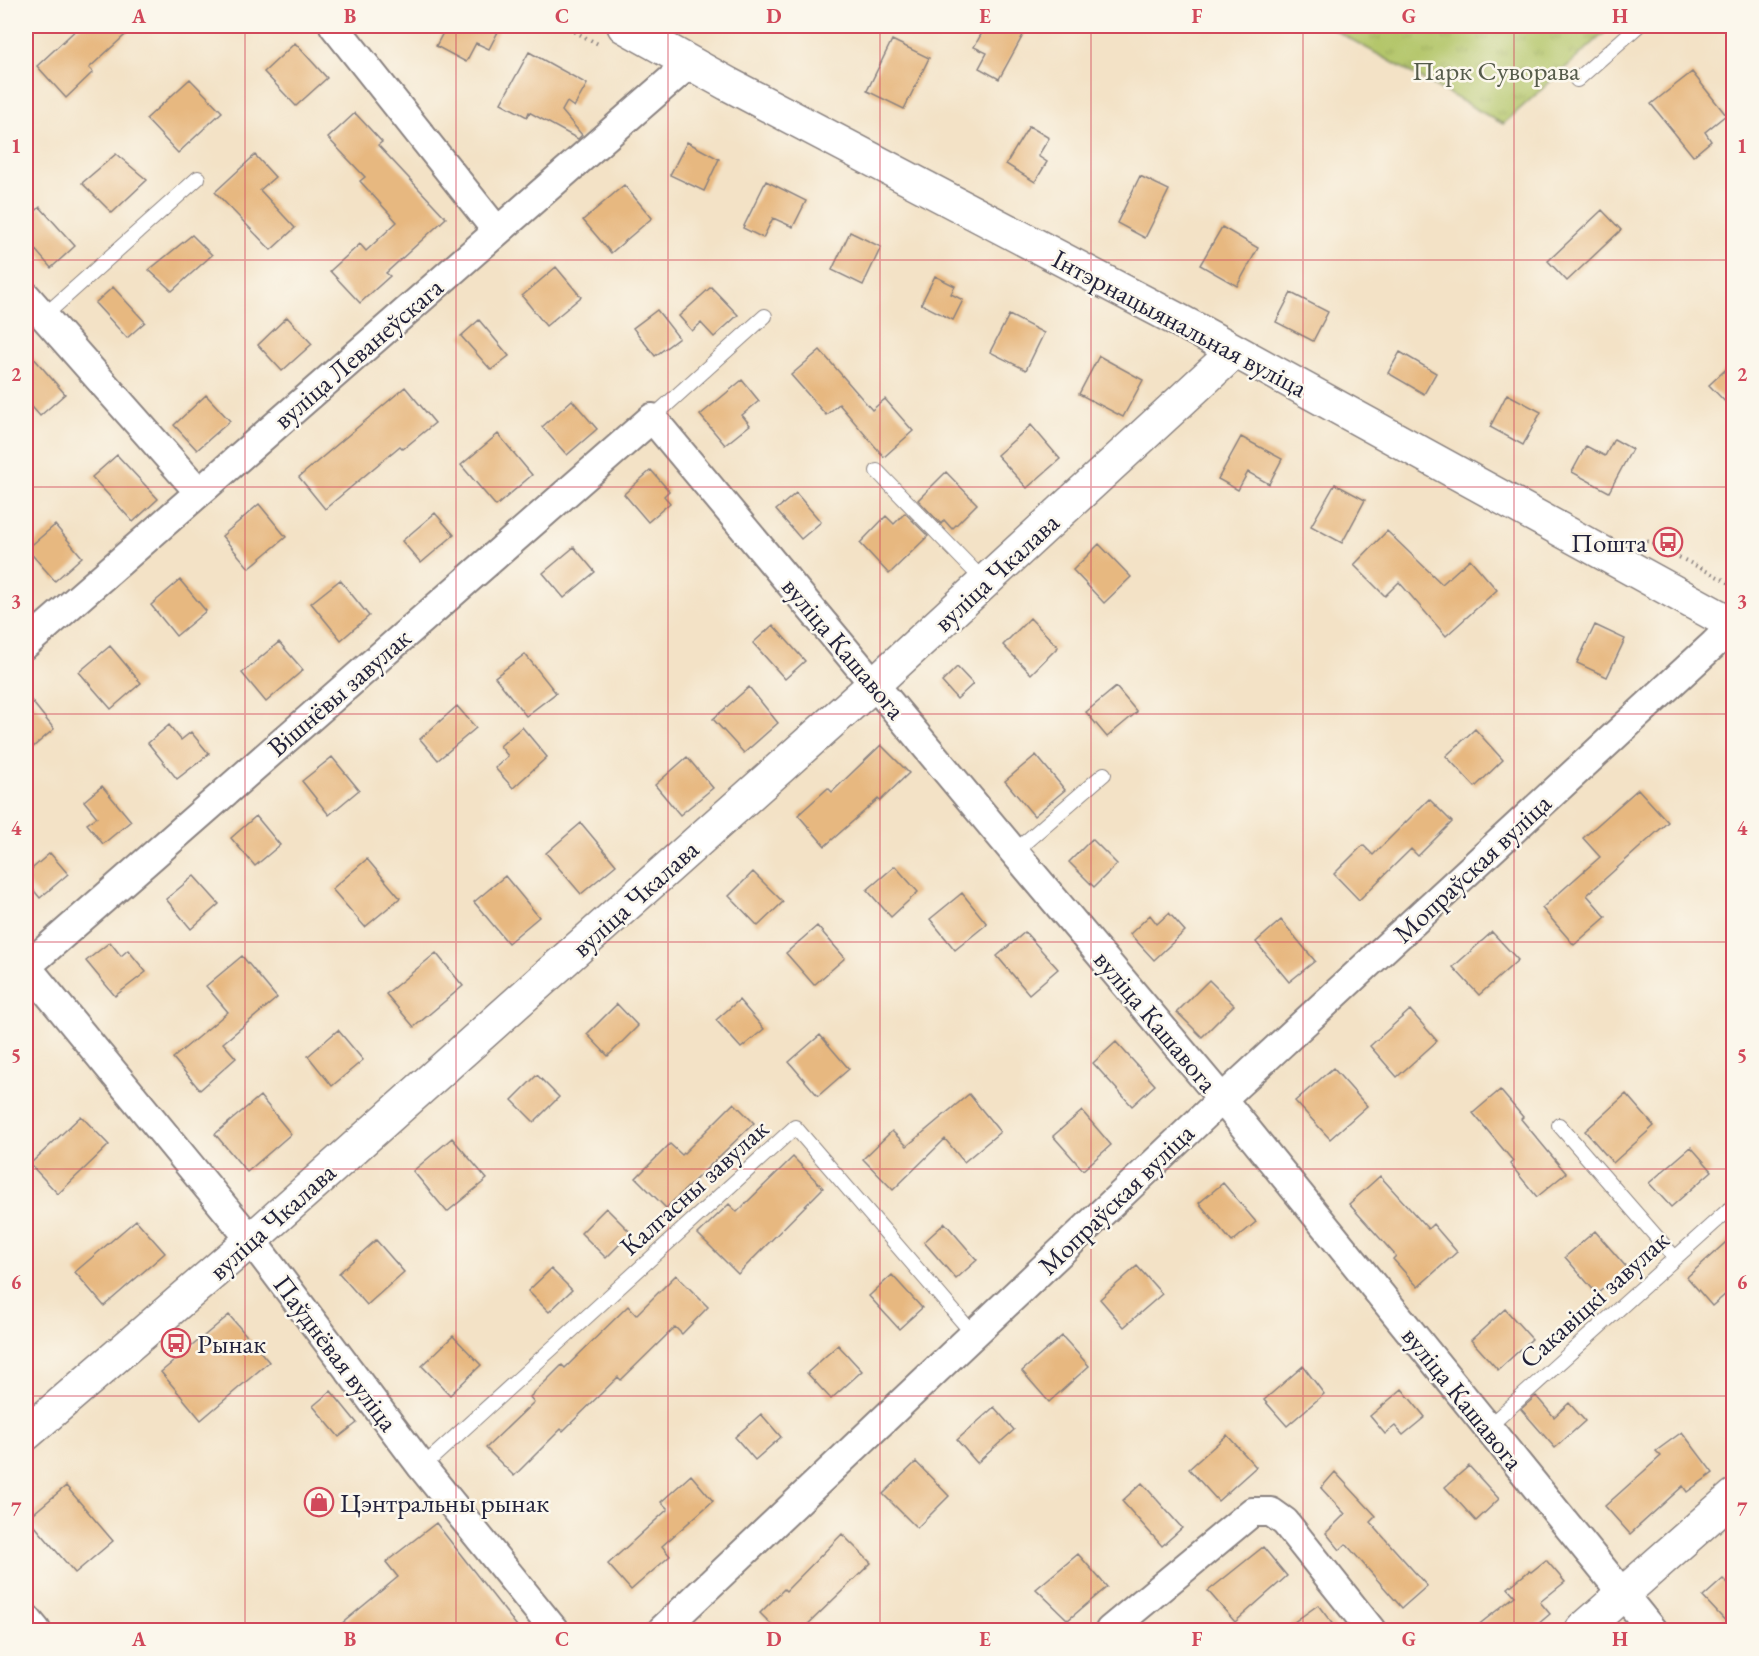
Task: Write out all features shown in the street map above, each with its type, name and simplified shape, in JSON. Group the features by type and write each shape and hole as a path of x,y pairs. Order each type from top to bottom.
{"main road":[{"name":"Інтэрнацыянальная вуліца","path":"624,26 728,84 1235,351 1733,625"},
{"name":"вуліца Чкалава","path":"26,1434 251,1240 874,684 1235,351"},
{"path":"1582,1630 1734,1496"}],"street":[{"path":"334,26 496,231"},
{"name":"вуліца Леванеўскага","path":"26,644 690,63"},
{"path":"34,306 199,492"},
{"name":"вуліца Кашавога","path":"652,418 1222,1099 1652,1630"},
{"name":"Вішнёвы завулак","path":"26,967 652,418"},
{"name":"Мопраўская вуліца","path":"662,1630 1222,1099 1733,625"},
{"name":"Паўднёвая вуліца","path":"26,967 251,1240 422,1467 554,1630"},
{"path":"1110,1630 1252,1512 1271,1512 1285,1522 1371,1630"},
{"path":"26,1618 36,1630"}],"lane":[{"path":"1576,80 1638,26"},
{"path":"34,306 198,178"},
{"path":"652,418 765,315"},
{"path":"877,471 985,582"},
{"path":"1014,852 1104,774"},
{"path":"1559,1125 1675,1258"},
{"name":"Калгасны завулак","path":"422,1467 795,1127 974,1335"},
{"name":"Сакавіцкі завулак","path":"1487,1428 1734,1205"}],"green space":[{"name":"Парк Суворава","path":"1327,26 1612,26 1503,124"}],"building":[{"path":"80,26 135,26 89,68 93,72 66,98 37,66"},
{"path":"442,26 501,26 489,49 476,43 466,62 436,46 446,27"},
{"path":"986,26 1028,26 999,79 979,68 987,53 974,47"},
{"path":"892,40 929,58 904,109 867,91"},
{"path":"295,43 327,78 296,106 264,72"},
{"path":"529,52 587,84 574,107 567,102 562,111 582,135 578,139 529,112 527,117 501,103"},
{"path":"1692,72 1726,115 1705,132 1711,141 1693,156 1651,104"},
{"path":"190,79 222,112 178,153 146,119"},
{"path":"355,113 382,142 378,145 446,218 386,273 390,276 360,303 330,271 360,244 366,251 397,222 360,181 365,177 328,138"},
{"path":"1029,126 1049,138 1038,156 1047,162 1035,182 1006,164"},
{"path":"687,142 719,159 704,191 670,175"},
{"path":"116,154 147,180 112,213 82,183"},
{"path":"255,155 275,177 260,190 295,228 271,250 215,192"},
{"path":"1140,176 1169,190 1145,238 1117,223"},
{"path":"766,181 806,201 793,227 773,218 763,238 743,228"},
{"path":"624,185 652,218 611,253 583,220"},
{"path":"40,207 75,246 51,268 26,239 26,220"},
{"path":"1602,210 1621,230 1567,281 1548,261"},
{"path":"1222,227 1258,248 1237,286 1200,265"},
{"path":"850,232 881,247 863,285 832,270"},
{"path":"192,235 212,255 172,291 149,270"},
{"path":"556,267 581,297 546,326 522,296"},
{"path":"935,276 955,286 951,294 963,300 953,320 921,304"},
{"path":"113,287 145,322 127,338 95,303"},
{"path":"711,287 738,315 714,337 701,323 692,331 679,316"},
{"path":"1291,293 1328,312 1313,341 1276,322"},
{"path":"657,310 679,338 655,356 633,328"},
{"path":"1009,315 1044,333 1026,370 990,352"},
{"path":"287,317 312,344 282,371 258,345"},
{"path":"479,320 509,356 491,370 461,336"},
{"path":"26,349 65,394 40,416 26,400"},
{"path":"820,350 872,410 885,399 913,431 884,457 839,404 826,415 791,375"},
{"path":"1400,352 1436,373 1424,394 1388,373"},
{"path":"1099,356 1143,380 1123,417 1079,394"},
{"path":"1734,362 1734,411 1709,385"},
{"path":"742,380 759,401 742,415 750,425 725,445 700,415"},
{"path":"405,387 435,423 403,449 400,446 325,509 299,477"},
{"path":"1507,394 1541,412 1523,445 1490,427"},
{"path":"206,395 230,421 197,450 174,425"},
{"path":"572,400 597,429 567,455 542,427"},
{"path":"1031,425 1060,459 1027,488 997,455"},
{"path":"498,434 532,475 496,506 461,465"},
{"path":"1241,437 1282,459 1269,484 1248,472 1238,490 1218,479"},
{"path":"1614,439 1632,449 1609,492 1572,472 1586,446 1605,456"},
{"path":"117,455 158,499 133,522 92,477"},
{"path":"651,470 669,491 664,496 670,503 648,522 624,494"},
{"path":"946,472 977,504 952,529 944,520 941,524 918,500"},
{"path":"1335,484 1365,500 1342,543 1311,526"},
{"path":"796,493 821,522 801,539 776,510"},
{"path":"259,504 286,537 249,568 222,536"},
{"path":"435,513 454,535 421,563 402,541"},
{"path":"905,513 928,536 889,574 860,543 886,516 894,524"},
{"path":"55,525 82,557 55,581 27,549"},
{"path":"1387,531 1442,584 1470,559 1497,590 1446,636 1399,582 1385,596 1354,565"},
{"path":"1099,544 1131,577 1104,603 1073,570"},
{"path":"574,547 595,572 564,598 543,573"},
{"path":"180,580 206,611 176,636 151,605"},
{"path":"340,580 369,616 341,640 311,603"},
{"path":"1030,618 1058,647 1031,674 1003,645"},
{"path":"773,625 805,661 785,679 753,643"},
{"path":"1595,625 1625,639 1607,677 1577,663"},
{"path":"279,642 303,670 266,702 242,673"},
{"path":"110,646 141,683 111,709 79,672"},
{"path":"525,654 556,693 526,716 495,677"},
{"path":"957,667 973,684 957,699 942,682"},
{"path":"749,687 778,723 744,753 713,719"},
{"path":"1116,687 1137,712 1107,737 1086,712"},
{"path":"26,694 54,729 26,753"},
{"path":"457,706 476,728 438,760 420,739"},
{"path":"169,725 181,740 191,732 209,754 177,779 148,743"},
{"path":"522,727 547,757 513,788 495,768 508,756 500,746"},
{"path":"1475,729 1503,760 1475,787 1446,756"},
{"path":"881,745 909,773 880,801 878,799 825,846 798,815 828,788 832,792"},
{"path":"1036,755 1065,790 1034,816 1005,781"},
{"path":"332,757 359,790 329,815 302,781"},
{"path":"687,757 713,788 680,815 655,785"},
{"path":"102,786 131,821 103,844 87,824 97,817 84,801"},
{"path":"1638,789 1668,822 1587,895 1606,917 1574,945 1542,908 1600,857 1583,838"},
{"path":"1429,799 1452,822 1418,856 1411,849 1359,900 1334,874 1363,845 1373,855"},
{"path":"256,816 280,845 255,866 231,838"},
{"path":"581,823 616,865 581,894 546,853"},
{"path":"1092,839 1117,864 1094,887 1069,862"},
{"path":"50,853 68,874 40,898 26,881 26,874"},
{"path":"367,859 400,898 365,927 332,889"},
{"path":"895,866 918,892 891,917 867,890"},
{"path":"753,872 783,902 758,926 729,896"},
{"path":"194,876 219,904 191,929 166,899"},
{"path":"505,876 539,917 508,943 474,902"},
{"path":"962,893 987,924 955,950 930,919"},
{"path":"1169,913 1185,931 1154,960 1130,934 1150,915 1157,924"},
{"path":"1281,920 1315,961 1289,982 1256,942"},
{"path":"817,926 845,958 814,985 786,953"},
{"path":"1025,932 1058,969 1029,994 997,956"},
{"path":"1492,932 1518,960 1479,995 1453,967"},
{"path":"110,942 121,956 128,950 146,972 115,996 86,961"},
{"path":"436,953 463,986 414,1027 386,994"},
{"path":"242,956 277,998 223,1043 236,1058 200,1090 173,1058 228,1012 206,986"},
{"path":"1209,980 1234,1005 1202,1037 1177,1012"},
{"path":"739,1000 764,1029 741,1048 716,1020"},
{"path":"617,1004 638,1026 608,1056 587,1034"},
{"path":"1410,1010 1437,1041 1397,1077 1370,1046"},
{"path":"338,1030 363,1060 332,1086 308,1056"},
{"path":"820,1035 849,1069 818,1096 789,1062"},
{"path":"1116,1042 1155,1085 1132,1106 1093,1063"},
{"path":"1333,1068 1367,1106 1330,1139 1295,1101"},
{"path":"537,1075 559,1097 534,1122 512,1100"},
{"path":"1500,1090 1566,1173 1537,1197 1510,1164 1513,1161 1473,1113"},
{"path":"969,1094 1000,1132 964,1162 945,1139 893,1190 863,1159 892,1131 907,1146"},
{"path":"1626,1094 1654,1126 1613,1163 1585,1131"},
{"path":"260,1096 291,1134 247,1172 215,1134"},
{"path":"734,1103 754,1123 666,1208 636,1178 670,1144 682,1155"},
{"path":"1082,1111 1111,1145 1083,1170 1053,1136"},
{"path":"81,1116 109,1145 58,1194 30,1164"},
{"path":"452,1138 487,1179 447,1212 413,1171"},
{"path":"1691,1147 1712,1171 1671,1207 1649,1183"},
{"path":"793,1157 823,1188 738,1274 698,1234 729,1204 737,1212"},
{"path":"1380,1176 1428,1229 1433,1224 1457,1252 1418,1287 1393,1259 1396,1256 1349,1204"},
{"path":"1223,1183 1256,1222 1232,1242 1199,1203"},
{"path":"606,1208 631,1233 606,1258 581,1233"},
{"path":"136,1220 165,1253 104,1306 75,1272"},
{"path":"945,1223 977,1260 956,1279 924,1242"},
{"path":"1595,1231 1627,1268 1597,1294 1565,1257"},
{"path":"1734,1235 1734,1287 1712,1306 1687,1277"},
{"path":"376,1240 404,1272 367,1305 339,1273"},
{"path":"1137,1266 1162,1294 1124,1327 1100,1299"},
{"path":"551,1269 572,1290 549,1312 528,1291"},
{"path":"676,1275 708,1307 682,1334 675,1327 621,1380 618,1377 563,1431 561,1429 514,1476 486,1448 534,1402 530,1397 562,1365 565,1368 628,1306 636,1315"},
{"path":"892,1275 922,1308 899,1329 869,1296"},
{"path":"1505,1309 1532,1339 1498,1370 1471,1340"},
{"path":"229,1315 269,1362 201,1420 161,1372"},
{"path":"453,1336 481,1365 450,1395 422,1366"},
{"path":"1062,1336 1089,1366 1049,1402 1022,1371"},
{"path":"838,1345 862,1371 831,1399 807,1373"},
{"path":"1303,1366 1324,1394 1287,1426 1264,1400"},
{"path":"1402,1389 1425,1417 1403,1435 1395,1426 1385,1434 1370,1416"},
{"path":"331,1391 357,1423 339,1437 313,1406"},
{"path":"1536,1396 1554,1417 1569,1403 1585,1421 1555,1448 1521,1409"},
{"path":"994,1407 1014,1430 977,1463 957,1440"},
{"path":"761,1414 781,1437 755,1460 735,1437"},
{"path":"1682,1432 1713,1473 1687,1492 1683,1486 1630,1534 1605,1506 1661,1456 1656,1451"},
{"path":"1227,1435 1256,1467 1218,1501 1189,1469"},
{"path":"916,1462 949,1496 917,1528 883,1494"},
{"path":"1469,1466 1499,1499 1476,1521 1445,1487"},
{"path":"1335,1472 1376,1516 1370,1522 1427,1586 1402,1608 1346,1544 1340,1550 1326,1533 1345,1514 1321,1488"},
{"path":"691,1475 713,1501 662,1546 670,1556 631,1590 608,1564 668,1509 661,1502"},
{"path":"1142,1483 1182,1528 1162,1546 1122,1501"},
{"path":"66,1486 113,1541 75,1573 28,1518"},
{"path":"436,1523 520,1630 334,1630 398,1577 386,1562"},
{"path":"842,1534 871,1563 802,1630 777,1630 760,1613 784,1589 786,1591"},
{"path":"1263,1547 1287,1576 1235,1622 1208,1591"},
{"path":"1078,1554 1107,1587 1068,1620 1036,1589"},
{"path":"1546,1560 1565,1582 1540,1602 1550,1614 1531,1630 1472,1630 1515,1596 1508,1588"},
{"path":"1723,1579 1734,1590 1734,1630 1703,1597"},
{"path":"1318,1605 1337,1630 1283,1630"}],"place":[{"name":"Пошта","path":"1668,542"},
{"name":"Рынак","path":"176,1343"},
{"name":"Цэнтральны рынак","path":"319,1502"}]}
